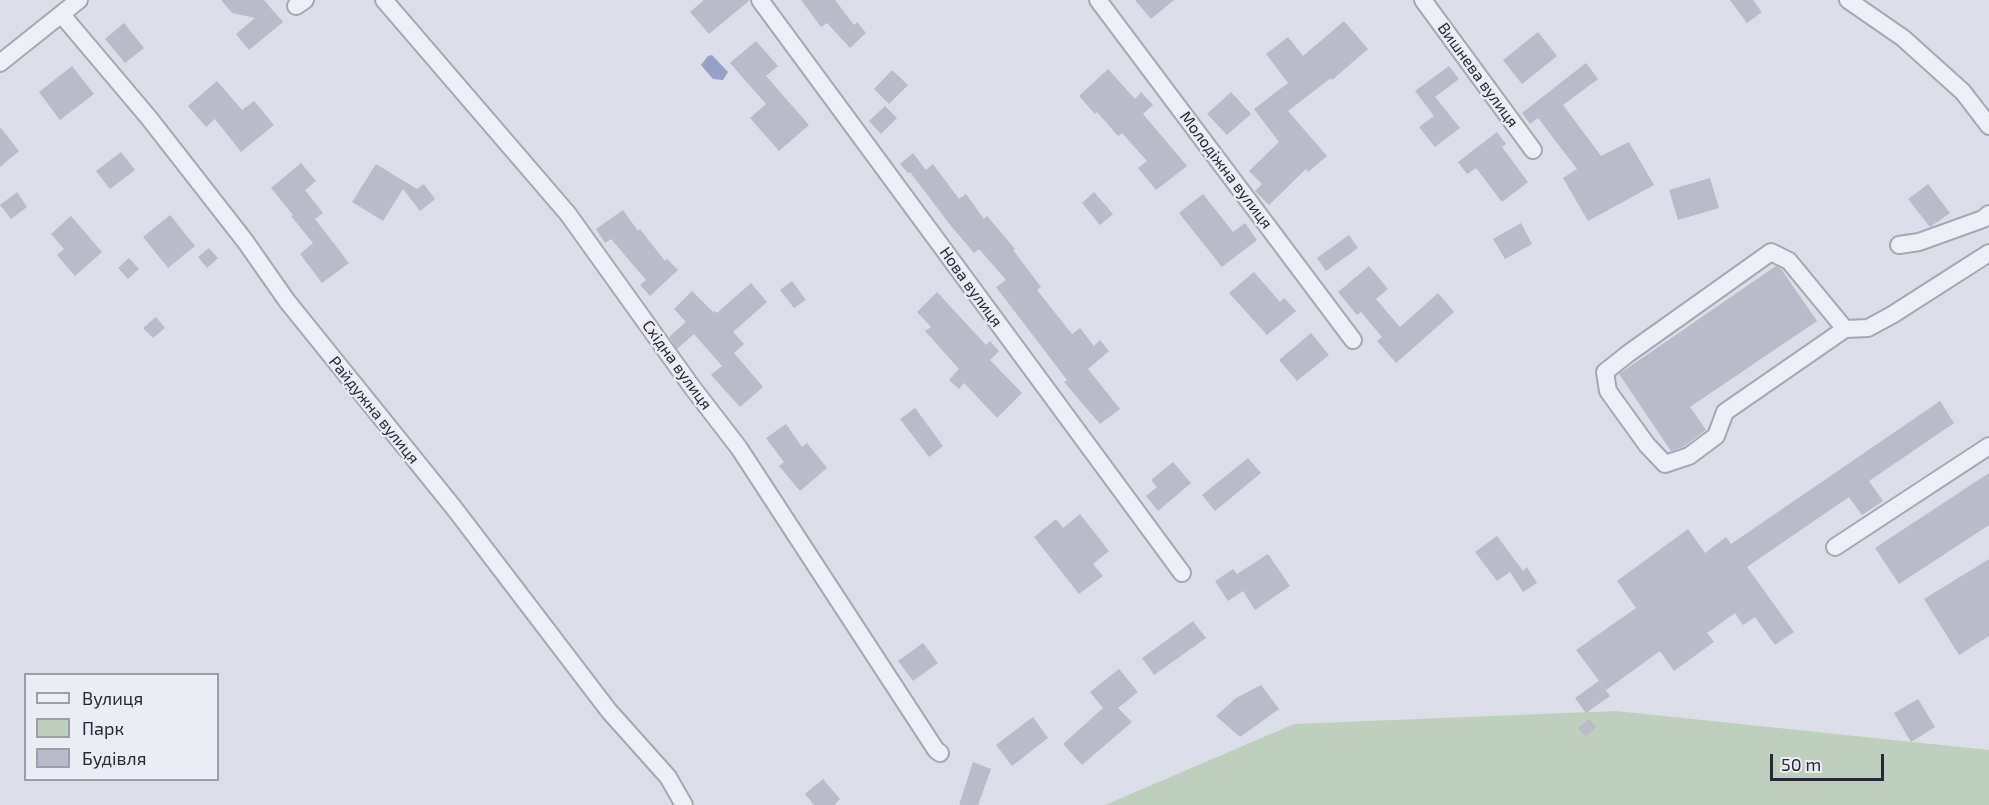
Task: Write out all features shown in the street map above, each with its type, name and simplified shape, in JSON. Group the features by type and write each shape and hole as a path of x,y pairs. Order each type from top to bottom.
{"street":[{"name":"Східна вулиця","path":"384,0 568,214 692,387 739,448 940,753"},
{"name":"Нова вулиця","path":"760,0 1182,573"},
{"name":"Молодіжна вулиця","path":"1098,0 1353,340"},
{"name":"Вишнева вулиця","path":"1423,0 1533,150"},
{"path":"1848,0 1903,38 1963,92 1989,126"},
{"path":"0,63 72,5"},
{"name":"Райдужна вулиця","path":"72,5 149,118 245,241 286,301 454,508 609,711 668,777 684,805"},
{"path":"1899,245 1919,242 1987,217"},
{"path":"1845,329 1789,261 1771,252 1605,372 1608,391 1647,445 1665,464 1689,456 1716,436 1725,412 1845,329 1868,328 1989,253"},
{"path":"1835,547 1989,446"}],"green space":[{"path":"1616,711 1989,750 1989,805 1105,805 1294,724"}],"water":[{"path":"712,55 728,72 723,80 713,79 701,65 708,56"}],"building":[{"path":"221,0 264,0 283,22 249,50 236,34 255,18 232,13"},
{"path":"704,0 750,0 709,34 690,12"},
{"path":"801,0 835,0 854,25 857,22 866,33 850,48 827,23 821,27"},
{"path":"1135,0 1174,0 1151,19"},
{"path":"1730,0 1753,0 1762,12 1747,23"},
{"path":"1344,21 1368,49 1332,80 1331,78 1288,111 1327,156 1308,172 1306,169 1269,205 1255,191 1262,184 1249,171 1279,142 1254,109 1288,83 1266,54 1288,37 1303,56"},
{"path":"124,23 144,48 125,63 105,39"},
{"path":"1538,32 1557,56 1522,84 1503,60"},
{"path":"756,41 778,66 766,76 809,125 779,151 750,118 766,104 730,63"},
{"path":"1586,63 1598,79 1563,105 1601,156 1629,142 1654,185 1588,221 1563,178 1577,169 1538,118 1530,124 1522,113"},
{"path":"72,66 94,94 60,120 39,92"},
{"path":"1449,66 1459,79 1435,97 1460,128 1435,147 1419,127 1434,116 1415,91"},
{"path":"1108,69 1135,99 1141,92 1153,105 1143,114 1187,166 1156,190 1138,168 1147,161 1122,133 1118,136 1079,96"},
{"path":"892,70 908,85 889,104 874,89"},
{"path":"217,81 242,110 254,101 274,125 241,152 215,119 206,127 188,106"},
{"path":"1231,92 1251,114 1227,135 1207,114"},
{"path":"885,106 897,118 881,134 869,121"},
{"path":"0,127 19,151 0,167"},
{"path":"1497,132 1506,144 1502,147 1528,182 1502,202 1476,168 1467,174 1458,162"},
{"path":"121,152 135,170 110,189 96,171"},
{"path":"913,153 926,170 933,164 959,199 966,194 984,219 987,216 1015,249 1013,250 1041,287 1037,290 1072,334 1080,328 1094,346 1100,340 1109,351 1088,369 1120,409 1100,424 1064,382 1067,380 996,287 1006,280 979,249 974,253 910,172 908,173 900,164"},
{"path":"301,163 316,181 305,190 323,213 315,219 349,263 322,283 300,254 313,243 271,188"},
{"path":"376,164 417,189 424,184 435,199 420,211 403,189 383,221 352,202"},
{"path":"1710,178 1719,208 1678,220 1669,190"},
{"path":"1928,184 1950,213 1930,227 1908,199"},
{"path":"17,192 27,207 11,219 0,205"},
{"path":"1094,192 1113,214 1100,225 1082,203"},
{"path":"1203,194 1233,232 1245,223 1257,240 1222,267 1179,213"},
{"path":"623,210 665,261 667,259 678,270 650,296 640,285 646,280 611,239 605,243 596,229"},
{"path":"170,215 195,246 168,268 143,237"},
{"path":"71,216 102,252 75,276 57,255 64,249 51,234"},
{"path":"1521,223 1532,244 1505,259 1493,239"},
{"path":"1349,235 1358,248 1326,271 1317,258"},
{"path":"209,248 218,258 207,268 198,257"},
{"path":"129,258 139,269 128,279 118,268"},
{"path":"1369,266 1388,289 1376,299 1400,327 1438,293 1454,312 1396,363 1377,341 1382,337 1361,312 1357,315 1338,292"},
{"path":"1776,266 1781,269 1817,321 1690,407 1706,430 1683,447 1671,451 1619,374"},
{"path":"1254,272 1280,302 1284,298 1296,311 1267,335 1229,293"},
{"path":"792,281 806,300 794,308 780,290"},
{"path":"751,283 767,302 733,332 744,344 734,353 763,387 740,407 711,375 722,366 694,334 677,349 669,337 686,322 674,309 692,291 713,312 717,313"},
{"path":"937,292 986,345 990,341 999,351 990,360 1022,393 997,418 964,383 959,389 949,380 959,369 925,331 931,327 917,312"},
{"path":"156,317 165,328 153,338 143,328"},
{"path":"1311,333 1329,355 1297,381 1279,360"},
{"path":"1940,401 1954,423 1869,481 1883,501 1862,515 1849,497 1747,567 1794,632 1775,645 1755,617 1743,625 1735,613 1707,633 1714,642 1674,671 1660,651 1606,690 1576,650 1636,608 1617,581 1688,529 1705,553 1726,537 1731,544"},
{"path":"915,408 943,446 929,457 900,419"},
{"path":"786,424 802,447 807,443 827,468 800,491 779,466 784,462 766,438"},
{"path":"1248,458 1261,473 1215,511 1202,495"},
{"path":"1173,462 1191,483 1158,511 1146,496 1157,487 1151,480"},
{"path":"1989,473 1989,525 1899,584 1875,548"},
{"path":"1080,514 1109,551 1093,564 1103,576 1079,594 1034,537 1056,519 1063,528"},
{"path":"1497,536 1523,571 1527,567 1537,583 1523,592 1510,572 1497,581 1475,552"},
{"path":"1268,554 1290,586 1255,610 1243,591 1228,601 1215,581 1233,569 1237,574"},
{"path":"1989,559 1989,636 1959,655 1924,599"},
{"path":"1193,621 1206,638 1154,675 1142,658"},
{"path":"923,643 938,663 913,681 898,661"},
{"path":"1119,669 1138,692 1118,708 1132,722 1082,765 1063,744 1103,708 1090,692"},
{"path":"1599,681 1610,696 1586,713 1575,698"},
{"path":"1261,685 1279,709 1240,737 1216,716 1236,698"},
{"path":"1918,699 1935,727 1911,742 1894,713"},
{"path":"1033,717 1048,738 1012,766 996,745"},
{"path":"1589,719 1596,727 1586,737 1578,728"},
{"path":"973,762 991,769 978,805 959,805"},
{"path":"823,779 840,799 834,805 814,805 805,794"}]}
